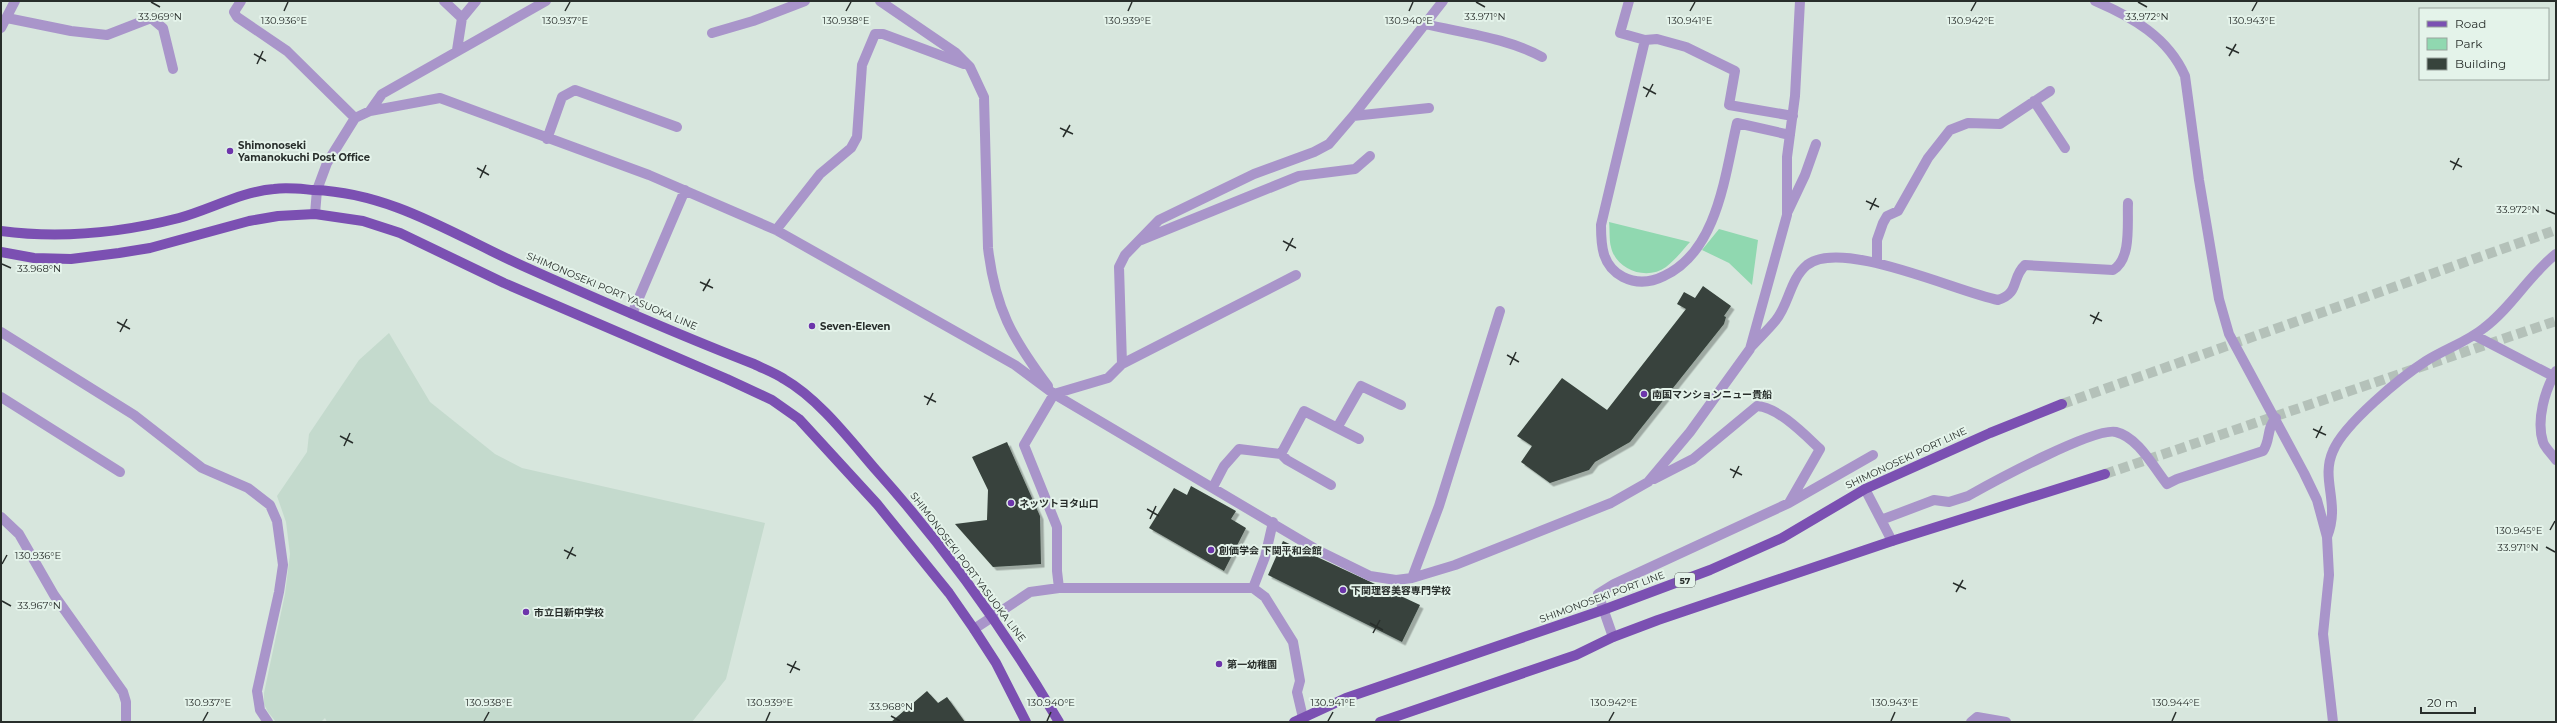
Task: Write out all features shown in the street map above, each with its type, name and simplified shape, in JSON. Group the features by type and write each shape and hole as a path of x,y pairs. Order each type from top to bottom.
{"main road":[{"name":"SHIMONOSEKI PORT YASUOKA LINE","path":"1,230 39,236 88,234 179,218 273,189 317,190 387,202 436,222 520,265 632,314 754,364 785,379 808,397 838,426 916,515 992,618 1059,722"},
{"path":"1,252 34,258 71,259 150,248 248,221 278,216 306,216 315,214 363,221 400,233 504,283 772,400 799,419 877,504 949,593 996,663 1026,722"},
{"name":"SHIMONOSEKI PORT LINE","path":"1300,721 1346,698 1603,610 1756,551 1782,538 1865,489 1990,433 2062,404"},
{"path":"1380,722 1576,655 1613,637 1892,541 2105,474"}],"street":[{"path":"1,28 15,1"},
{"path":"242,1 234,12 237,17 287,51 355,118"},
{"path":"444,1 462,18"},
{"path":"457,50 462,18 476,1"},
{"path":"370,111 382,94 457,50 546,1"},
{"path":"712,33 753,21 805,1"},
{"path":"880,1 956,53 970,67 984,97 988,248 995,289 1008,328 1054,394"},
{"path":"1122,364 1120,267 1125,255 1136,242 1159,220 1254,174 1314,152 1329,144 1353,116 1443,1"},
{"path":"1629,1 1620,33 1645,40 1658,39 1686,47 1735,71 1729,105 1793,116"},
{"path":"1786,215 1787,157 1793,116 1800,1"},
{"path":"2095,1 2137,21 2152,33 2180,64 2185,76 2199,180 2228,334 2276,418 2316,500 2327,537 2329,575 2323,634 2333,722"},
{"path":"7,18 71,31 107,35 151,18 163,28 173,70"},
{"path":"1425,24 1509,44 1542,56"},
{"path":"776,230 820,174 851,148 857,136 862,65 875,34 883,34 970,67"},
{"path":"1645,40 1601,225 1602,252 1607,262 1619,275 1636,282 1652,282 1669,274 1680,266 1704,238 1718,206 1737,122 1790,135"},
{"path":"547,139 562,97 575,90 678,127"},
{"path":"1877,261 1877,240 1883,223 1887,216 1898,211 1928,158 1950,130 1968,123 2000,124 2050,91"},
{"path":"315,214 317,190 327,163 355,118 370,111 440,98 480,111 547,139 685,190 776,230 1015,365 1054,394 1357,571 1370,576 1396,580 1412,578 1455,565 1612,503 1648,482 1693,459 1728,431 1751,408 1763,406 1801,430 1820,449 1789,503"},
{"path":"2034,101 2065,148"},
{"path":"1353,116 1429,108"},
{"path":"1750,349 1786,215 1805,175 1816,144"},
{"path":"1136,242 1299,176 1355,168 1370,156"},
{"path":"632,314 685,190"},
{"path":"1648,482 1690,432 1750,349 1776,321 1795,281 1807,265 1823,259 1877,261 1998,300 2007,297 2012,291 2020,269 2025,265 2113,270 2120,266 2125,257 2128,202"},
{"path":"2327,537 2333,524 2334,508 2328,476 2330,463 2333,450 2344,431 2427,361 2474,335 2507,305 2543,264 2556,254"},
{"path":"1060,588 1057,571 1057,527 1024,445 1054,394 1108,378 1122,364 1296,275"},
{"path":"1412,578 1439,506 1500,311"},
{"path":"1,332 134,415 202,468 248,488 270,505 277,521 282,565 279,592 257,691 260,710 268,722"},
{"path":"2474,335 2554,374 2546,391 2541,426 2543,442 2556,460"},
{"path":"1337,428 1361,386 1402,405"},
{"path":"1,397 120,472"},
{"path":"1281,454 1304,411 1359,439"},
{"path":"1881,520 1934,500 1949,502 1968,496 2080,440 2101,432 2117,432 2126,437 2138,448 2167,484 2177,479 2263,451 2268,440 2270,424 2276,418"},
{"path":"1213,487 1224,466 1239,449 1281,454 1287,460 1331,485"},
{"path":"1613,637 1598,594 1614,584 1789,503 1873,455"},
{"path":"1865,489 1892,541"},
{"path":"1,517 18,534 54,595 123,692 126,702 126,722"},
{"path":"1253,588 1265,557 1273,522"},
{"path":"974,630 1030,592 1060,588 1253,588 1265,597 1293,642 1300,682 1297,692 1300,721"},
{"path":"1970,722 1978,717 2006,722"}],"shaded area":[{"path":"389,333 430,402 495,454 522,468 765,523 726,679 692,722 327,722 325,718 321,722 276,722 268,712 264,704 264,693 285,594 290,554 286,522 277,496 307,452 309,434 359,360"}],"green space":[{"path":"1609,222 1690,242 1666,267 1650,273 1633,271 1619,262 1614,255 1610,244"},
{"path":"1719,229 1758,240 1752,285 1729,263 1702,250"}],"building":[{"name":"南国マンションニュー貴船","path":"1703,286 1731,306 1724,316 1726,317 1724,324 1630,442 1595,462 1589,470 1550,483 1521,462 1532,446 1517,436 1562,378 1607,410 1686,309 1677,304 1684,292 1695,298"},
{"name":"ネッツトヨタ山口","path":"1007,442 1040,516 1041,564 993,567 955,524 987,520 988,490 972,457"},
{"name":"創価学会 下関平和会館","path":"1191,486 1236,511 1231,519 1246,528 1224,571 1149,528 1174,488 1187,495"},
{"name":"下関理容美容専門学校","path":"1283,541 1420,605 1402,642 1268,575"},
{"path":"927,691 938,703 947,697 965,722 891,722"}],"tunnel":[{"path":"2062,404 2556,230"},
{"path":"2105,474 2556,321"}],"place":[{"name":"Shimonoseki Yamanokuchi Post Office","path":"230,151"},
{"name":"Seven-Eleven","path":"812,326"},
{"name":"南国マンションニュー貴船","path":"1644,394"},
{"name":"ネッツトヨタ山口","path":"1011,503"},
{"name":"創価学会 下関平和会館","path":"1211,550"},
{"name":"下関理容美容専門学校","path":"1343,590"},
{"name":"市立日新中学校","path":"526,612"},
{"name":"第一幼稚園","path":"1219,664"}]}
